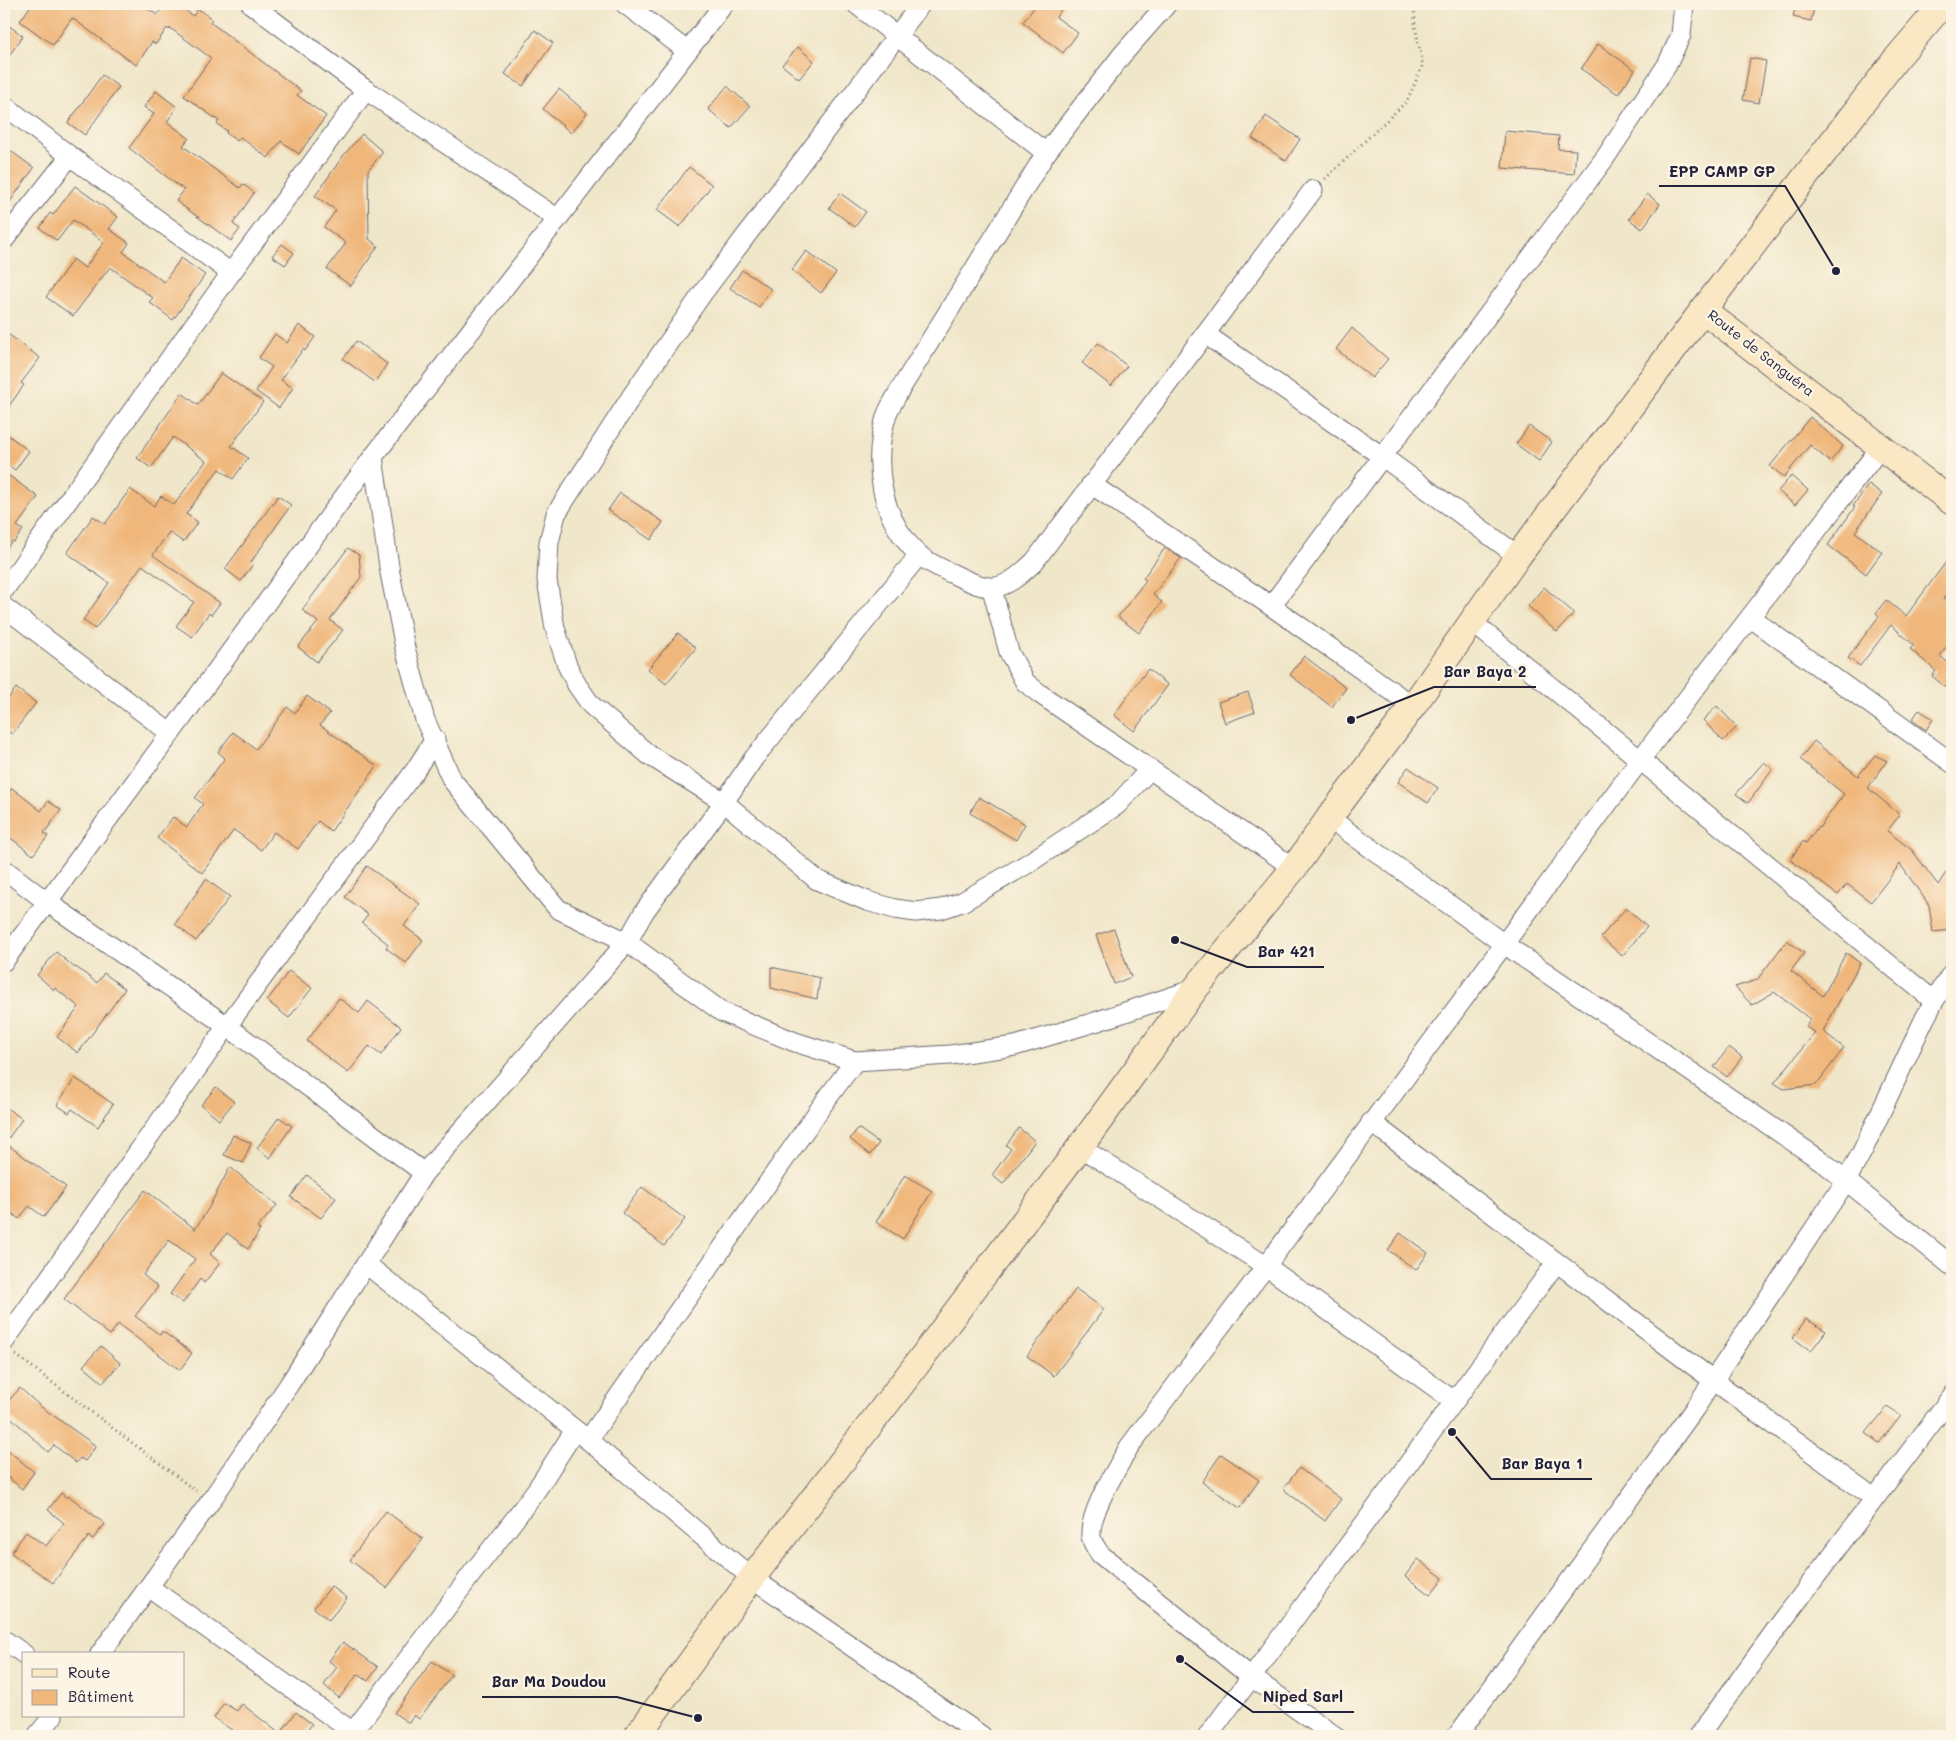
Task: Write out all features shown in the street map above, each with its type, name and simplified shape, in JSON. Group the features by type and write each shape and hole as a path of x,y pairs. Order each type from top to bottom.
{"street":[{"path":"251,4 366,90 558,219"},
{"path":"625,4 687,51"},
{"path":"4,961 373,457 724,4"},
{"path":"856,4 1046,153"},
{"path":"921,4 702,294 633,394 556,514 551,533 547,580 555,628 577,685 599,714 649,755 724,802 817,880 867,901 895,909 916,912 941,909 962,902 1027,864 1117,805 1150,769"},
{"path":"1167,4 1122,55 1046,153 886,415 881,439 879,467 884,498 895,526 919,555 965,580 992,589 1016,579 1034,562 1313,190"},
{"path":"1271,606 1605,158 1667,65 1681,35 1684,4"},
{"name":"Route de Sanguéra","path":"1943,4 1924,16 1896,59 1703,310 1952,502"},
{"path":"4,590 231,273 366,90"},
{"path":"4,105 70,156 231,273"},
{"path":"4,240 70,156"},
{"path":"638,1736 752,1578 914,1368 1080,1147 1195,989 1294,868 1413,706 1518,556 1703,310"},
{"path":"1205,334 1383,457 1518,556"},
{"path":"1335,1736 1251,1677 1100,1554 1091,1537 1096,1512 1111,1478 1129,1447 1266,1266 1640,760 1881,447"},
{"path":"373,457 390,573 405,648 425,720 452,780 558,909 627,942 722,1012 795,1042 855,1061 950,1055 1015,1046 1195,989"},
{"path":"1091,484 1271,606 1413,706"},
{"path":"101,1652 210,1502 290,1383 424,1173 627,942 644,912 754,758 919,555"},
{"path":"992,589 1009,652 1016,668 1026,682 1040,694 1294,868"},
{"path":"4,607 170,733"},
{"path":"1751,618 1952,763"},
{"path":"1472,622 1934,1001"},
{"path":"8,1347 227,1026 408,780 435,739"},
{"path":"1329,818 1504,944 1823,1162 1952,1266"},
{"path":"4,869 47,902 227,1026 424,1173"},
{"path":"1457,1736 1714,1380 1846,1181 1862,1152 1934,1001 1952,975"},
{"path":"149,1587 351,1734 537,1489 582,1435 855,1061"},
{"path":"1371,1122 1556,1263 1874,1498"},
{"path":"1080,1147 1266,1266 1454,1401"},
{"path":"1208,1736 1556,1263"},
{"path":"366,1264 582,1435 752,1578 982,1736"},
{"path":"1699,1736 1874,1498 1952,1396"},
{"path":"4,1640 22,1653"},
{"path":"37,1736 51,1718"}],"path":[{"path":"1313,190 1407,102 1422,65 1415,26 1414,4"},
{"path":"8,1347 210,1502"}],"building":[{"path":"32,4 141,4 157,15 165,4 177,4 193,16 198,9 212,19 210,22 301,91 297,95 326,116 299,154 281,141 268,158 240,137 237,141 226,133 227,131 217,124 219,121 184,96 211,58 170,28 169,30 167,28 156,44 152,42 136,65 72,18 53,45 20,21"},
{"path":"1037,4 1065,4 1056,17 1078,33 1063,53 1023,22"},
{"path":"1796,4 1815,4 1811,21 1793,17"},
{"path":"4,22 23,36 4,63"},
{"path":"535,30 553,43 523,86 505,74"},
{"path":"1598,44 1635,70 1618,94 1581,69"},
{"path":"798,47 814,61 799,79 782,65"},
{"path":"1750,58 1766,61 1759,103 1743,100"},
{"path":"102,75 119,87 85,135 68,123"},
{"path":"727,86 750,106 731,128 708,109"},
{"path":"559,89 587,113 571,133 543,109"},
{"path":"156,91 177,107 167,122 189,138 183,146 240,188 243,184 254,193 233,224 240,229 231,241 176,201 184,190 129,148 154,114 144,107"},
{"path":"1266,116 1300,139 1286,161 1252,138"},
{"path":"1505,131 1559,136 1558,149 1576,150 1574,174 1502,168"},
{"path":"362,134 383,152 368,170 369,239 378,246 351,286 327,269 346,243 324,227 336,210 315,196 343,156"},
{"path":"4,146 34,168 4,210"},
{"path":"689,167 712,185 680,227 657,210"},
{"path":"75,186 118,217 109,229 129,243 123,252 164,282 181,258 205,275 173,320 149,302 153,298 110,267 73,316 46,297 73,259 85,268 104,242 73,220 57,241 40,228 50,213 53,215"},
{"path":"840,193 866,212 855,227 829,208"},
{"path":"1647,194 1660,204 1642,229 1629,219"},
{"path":"282,244 294,253 285,265 272,256"},
{"path":"806,251 836,273 821,293 792,270"},
{"path":"742,270 771,289 759,307 730,288"},
{"path":"299,325 315,337 305,351 303,349 281,380 293,388 279,408 256,391 272,367 259,358 275,334 287,343"},
{"path":"1352,328 1388,359 1372,378 1336,349"},
{"path":"4,331 40,358 21,383 24,385 4,413"},
{"path":"356,341 387,364 375,382 343,359"},
{"path":"1098,343 1127,366 1111,386 1082,363"},
{"path":"221,373 263,402 231,446 248,458 233,479 219,469 186,514 198,522 183,542 169,532 153,555 220,603 211,615 209,613 192,637 176,626 194,602 142,565 95,629 83,620 109,583 67,553 93,516 105,524 130,489 154,506 161,496 174,505 206,461 173,437 151,468 137,458 182,393 198,405"},
{"path":"1810,417 1843,446 1830,462 1810,445 1784,477 1770,466"},
{"path":"1529,426 1552,442 1539,461 1516,444"},
{"path":"4,432 29,451 15,470 4,462"},
{"path":"4,472 38,497 17,526 23,530 4,552"},
{"path":"1791,476 1808,490 1795,505 1778,491"},
{"path":"1869,484 1882,494 1855,532 1882,552 1866,574 1828,545"},
{"path":"620,493 663,522 651,540 608,510"},
{"path":"278,496 291,505 251,562 253,564 241,581 225,569"},
{"path":"348,548 359,555 361,577 330,620 343,630 317,662 298,647 318,622 302,610"},
{"path":"1165,548 1181,558 1153,595 1162,602 1139,633 1118,617 1146,580 1143,578"},
{"path":"1952,554 1952,587 1943,599 1952,605 1952,639 1940,656 1952,666 1952,693 1932,676 1936,671 1910,649 1914,645 1891,625 1860,666 1848,658 1879,616 1876,613 1886,600 1906,616"},
{"path":"1544,587 1574,613 1557,632 1528,606"},
{"path":"678,633 696,648 666,684 648,669"},
{"path":"1304,656 1346,688 1332,707 1290,675"},
{"path":"1148,669 1168,685 1134,731 1114,715"},
{"path":"16,688 36,703 12,734 4,728 4,704"},
{"path":"1248,692 1255,712 1225,723 1218,702"},
{"path":"307,696 330,713 320,725 377,766 331,831 318,821 298,849 274,832 261,850 234,830 202,873 157,838 173,817 187,827 203,804 195,798 225,758 218,752 233,732 256,749 287,707 295,713"},
{"path":"1717,706 1737,727 1723,741 1703,720"},
{"path":"1919,710 1933,719 1926,730 1912,720"},
{"path":"1814,741 1858,776 1875,755 1887,761 1868,788 1900,815 1887,831 1912,850 1938,885 1952,863 1952,930 1933,932 1929,905 1900,864 1871,902 1847,884 1838,895 1790,860 1803,841 1806,843 1819,828 1844,794 1800,759"},
{"path":"1764,762 1773,769 1748,803 1736,794"},
{"path":"1408,767 1438,788 1428,803 1398,782"},
{"path":"12,788 41,811 48,801 61,810 44,833 48,836 33,855 4,833 4,799"},
{"path":"979,797 1025,824 1016,840 970,813"},
{"path":"367,866 420,904 404,926 423,940 406,963 386,948 388,944 362,923 368,915 345,897"},
{"path":"206,879 230,897 196,941 175,924"},
{"path":"1626,908 1647,927 1622,956 1601,937"},
{"path":"1114,929 1131,977 1114,984 1096,935"},
{"path":"1787,940 1804,953 1791,971 1823,996 1846,953 1860,963 1823,1031 1844,1048 1816,1085 1784,1089 1774,1083 1815,1033 1806,1027 1810,1019 1774,992 1752,1005 1735,987 1757,980"},
{"path":"56,952 97,983 104,973 125,989 78,1053 57,1037 79,1007 55,988 54,990 37,975"},
{"path":"771,967 820,978 817,999 771,988"},
{"path":"289,971 312,988 289,1018 267,1001"},
{"path":"339,998 359,1013 368,1001 401,1027 381,1055 369,1046 348,1073 307,1041"},
{"path":"1729,1047 1742,1057 1727,1077 1714,1067"},
{"path":"75,1078 113,1104 98,1127 72,1109 69,1113 57,1105"},
{"path":"216,1087 234,1102 219,1120 201,1105"},
{"path":"4,1106 22,1119 5,1143 66,1187 44,1217 29,1206 19,1219 4,1207"},
{"path":"279,1117 292,1126 270,1158 257,1148"},
{"path":"858,1128 879,1143 870,1155 850,1139"},
{"path":"1019,1128 1035,1141 1003,1184 992,1175 1011,1149 1006,1145"},
{"path":"233,1135 251,1143 243,1163 224,1155"},
{"path":"230,1167 277,1205 257,1228 260,1230 248,1249 227,1233 210,1254 220,1263 204,1283 200,1279 183,1303 170,1294 195,1259 169,1240 143,1275 158,1287 135,1316 160,1335 162,1331 192,1353 180,1370 118,1324 110,1335 64,1299 145,1190 195,1229"},
{"path":"307,1175 336,1198 321,1218 291,1197"},
{"path":"905,1175 932,1191 903,1239 876,1222"},
{"path":"642,1187 685,1219 664,1246 622,1213"},
{"path":"1400,1233 1428,1253 1416,1270 1388,1250"},
{"path":"1076,1289 1104,1309 1054,1376 1027,1356"},
{"path":"1806,1319 1826,1331 1811,1351 1793,1338"},
{"path":"101,1346 120,1363 103,1383 83,1366"},
{"path":"20,1388 40,1406 96,1446 85,1461 80,1458 76,1463 54,1445 48,1452 4,1411 4,1406"},
{"path":"1887,1407 1901,1416 1879,1443 1866,1433"},
{"path":"4,1447 34,1472 22,1489 4,1474"},
{"path":"1221,1454 1259,1480 1240,1508 1202,1482"},
{"path":"1299,1468 1341,1499 1325,1521 1283,1489"},
{"path":"61,1493 67,1498 69,1496 105,1524 92,1540 89,1536 53,1583 11,1553 26,1532 46,1546 64,1523 48,1510"},
{"path":"386,1511 423,1539 387,1588 350,1560"},
{"path":"1418,1559 1443,1578 1430,1595 1405,1576"},
{"path":"331,1586 347,1598 329,1620 314,1608"},
{"path":"343,1642 378,1667 368,1681 358,1674 339,1698 324,1685 337,1667 329,1661"},
{"path":"432,1661 452,1675 419,1719 414,1715 409,1723 394,1713"},
{"path":"224,1703 237,1711 242,1704 280,1734 296,1712 312,1724 303,1736 241,1736 214,1718"}],"place":[{"name":"EPP CAMP GP","path":"1836,271"},
{"name":"Bar Baya 2","path":"1351,720"},
{"name":"Bar 421","path":"1175,940"},
{"name":"Bar Baya 1","path":"1452,1432"},
{"name":"Niped Sarl","path":"1180,1659"},
{"name":"Bar Ma Doudou","path":"698,1718"}]}
